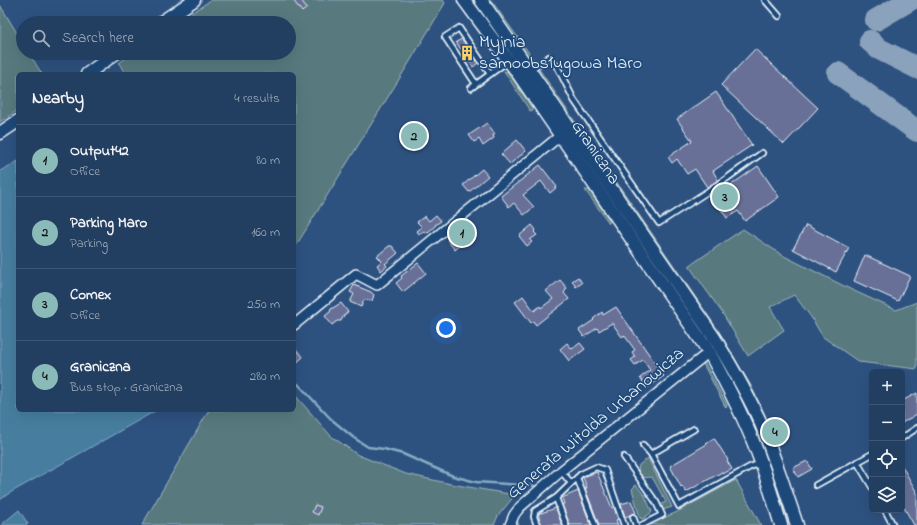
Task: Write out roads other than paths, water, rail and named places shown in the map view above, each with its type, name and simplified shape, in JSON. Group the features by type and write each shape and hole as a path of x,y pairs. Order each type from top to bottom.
{"main road":[{"path":"170,16 194,0"},
{"name":"Graniczna","path":"464,0 509,60 709,352 740,412 761,463 781,525"},
{"name":"Graniczna","path":"482,0 728,361 761,425 781,474 797,525"},
{"path":"90,72 106,60"},
{"path":"0,134 16,122"}],"street":[{"path":"296,323 356,274 377,285 561,135"},
{"name":"Generała Witolda Urbanowicza","path":"510,525 514,515 520,507 561,471 709,352"}],"lane":[{"path":"765,0 779,16"},
{"path":"476,84 445,37 459,28 490,74"},
{"path":"530,70 549,57 558,68 574,100 659,223 719,184 762,153"},
{"path":"471,88 509,60"},
{"path":"905,436 917,428"},
{"path":"651,454 694,429"},
{"path":"643,445 651,454 679,506 750,467 761,463"},
{"path":"816,485 869,456"},
{"path":"624,457 656,502 662,515 642,525"},
{"path":"857,462 869,482"},
{"path":"537,525 534,516 535,511 556,498 581,474 596,467 605,470 624,525"},
{"path":"561,471 571,483"},
{"path":"577,478 595,525"},
{"path":"556,498 566,525"},
{"path":"887,513 893,525"},
{"path":"633,516 636,525"}],"water":[{"path":"16,162 16,412 153,412 8,494 0,500 0,171"},
{"path":"19,510 28,524 27,525 1,525"}],"waterway":[{"path":"298,384 331,419 354,438 368,447 403,454 453,476 476,482 537,486"},
{"path":"569,470 620,429"},
{"path":"518,525 516,519 520,514 559,479"}],"place":[{"name":"Myjnia samoobsługowa Maro","path":"467,53"},
{"name":"Parking Maro","path":"414,136"},
{"name":"Comex","path":"725,197"},
{"name":"Output42","path":"462,233"},
{"name":"Graniczna","path":"775,432"}]}
